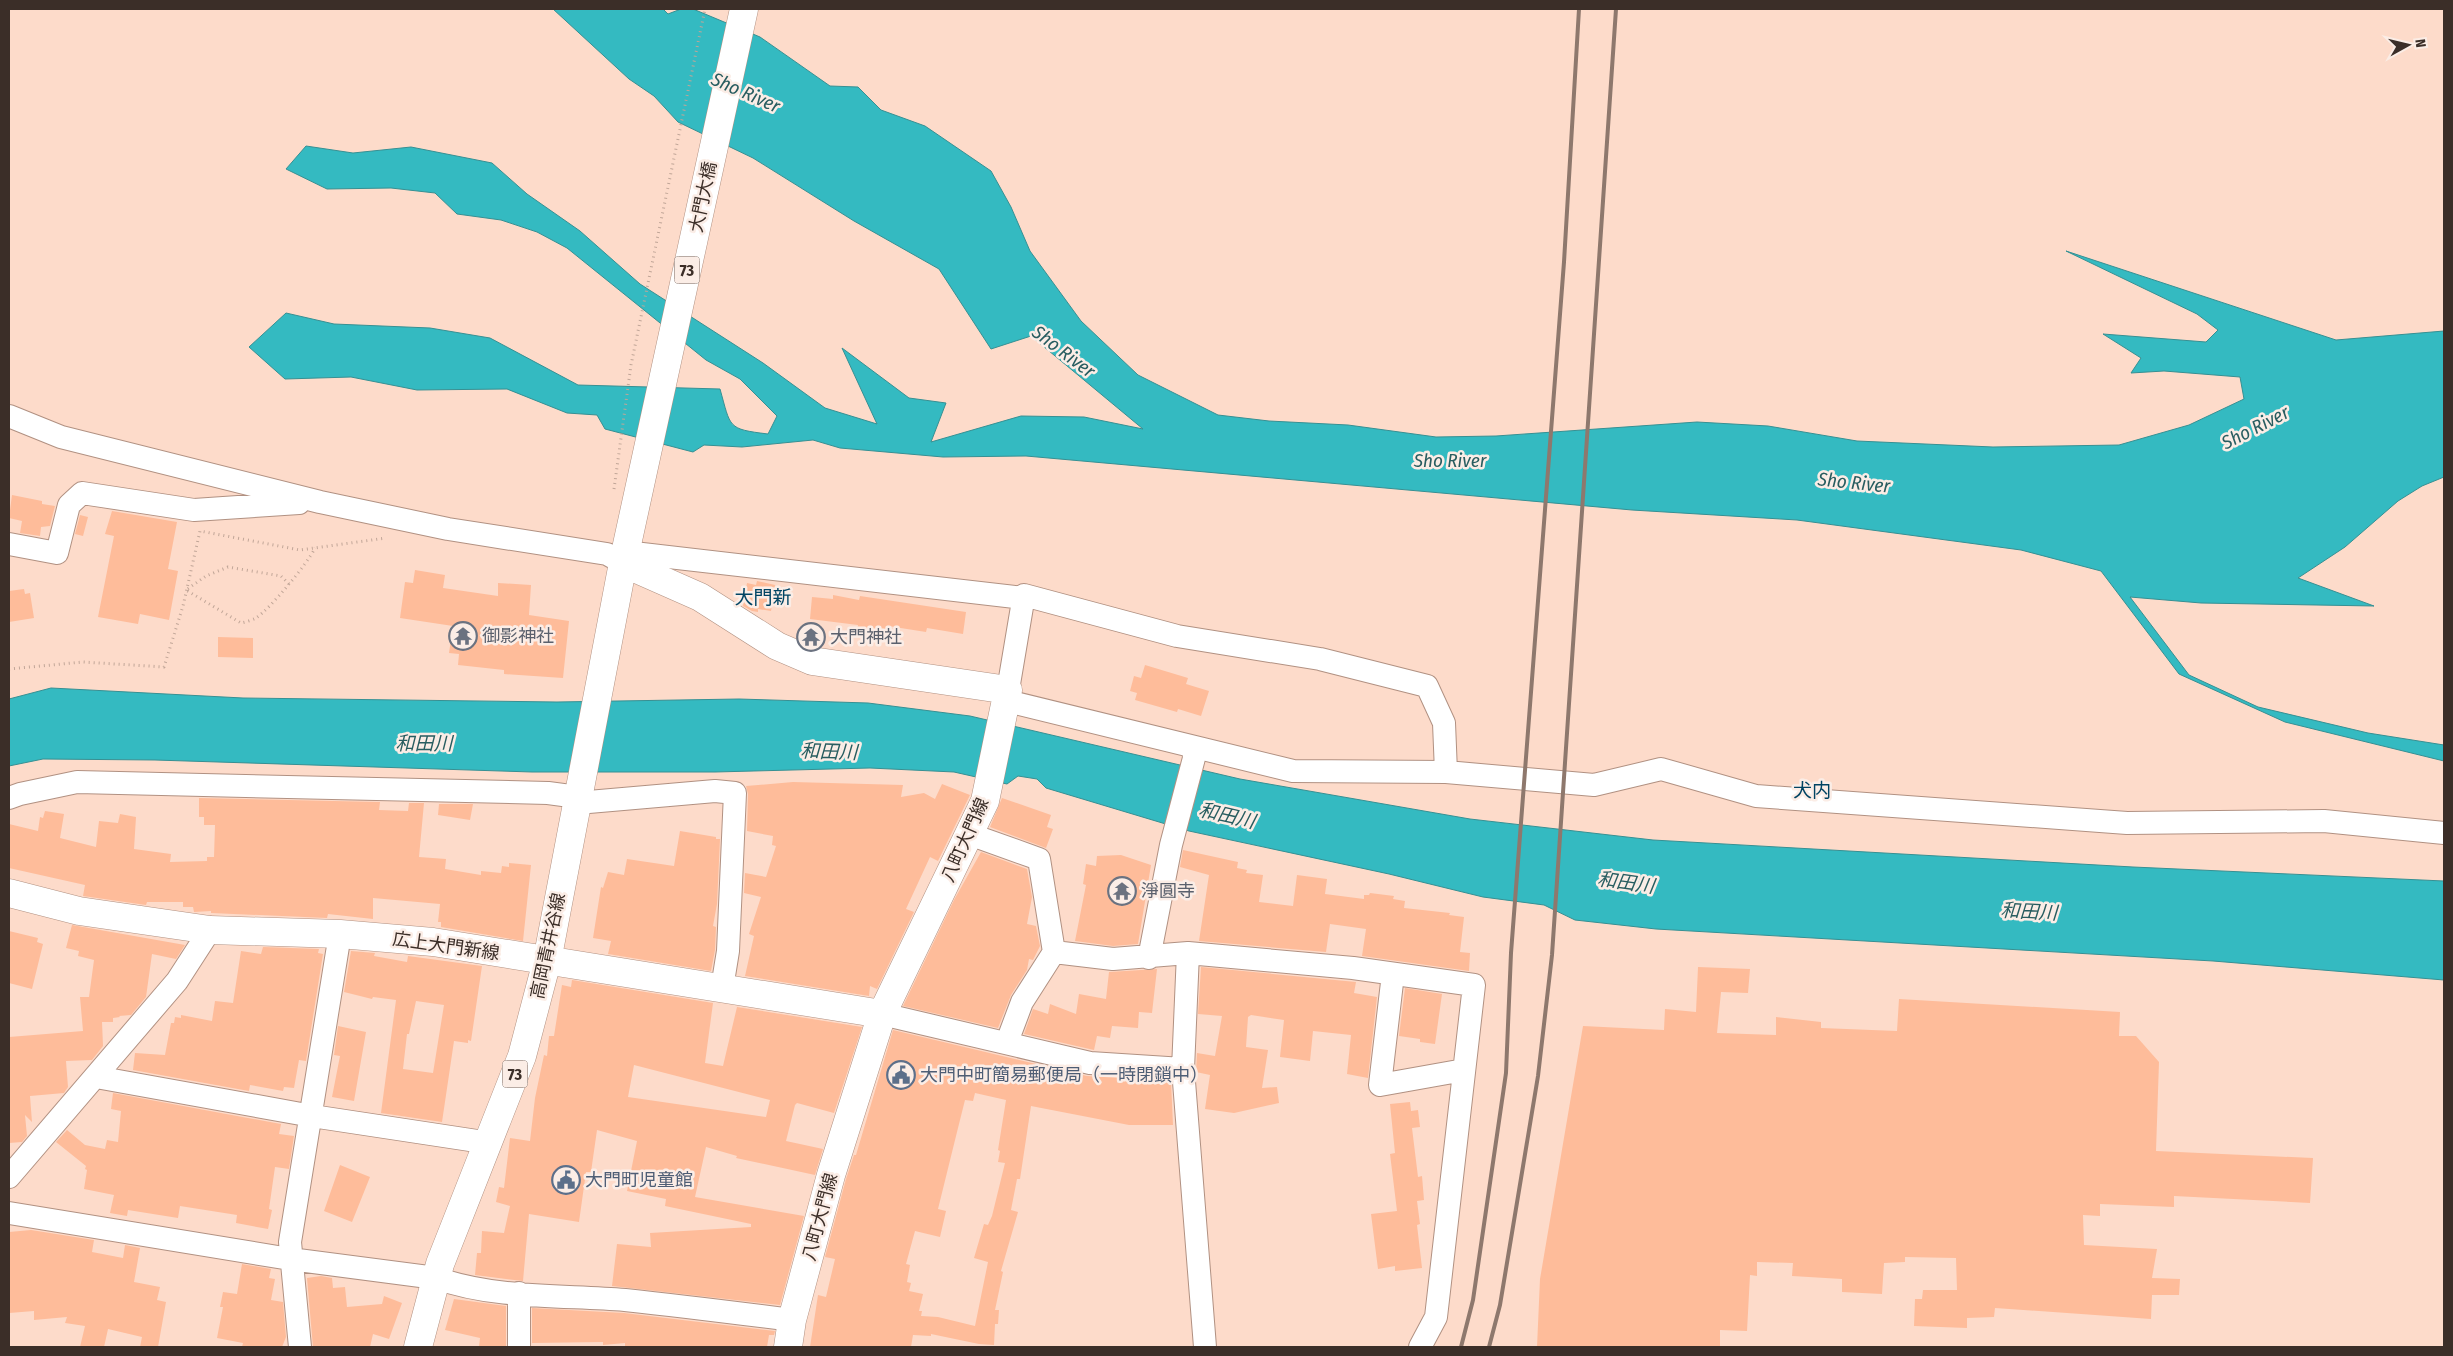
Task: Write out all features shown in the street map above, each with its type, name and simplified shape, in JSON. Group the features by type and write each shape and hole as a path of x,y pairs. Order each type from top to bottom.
{"main road":[{"name":"大門大橋","path":"626,549 744,9"},
{"name":"高岡青井谷線","path":"418,1347 436,1278 490,1143 522,1056 547,961 626,549"},
{"path":"626,549 777,646 812,661 1008,696"},
{"name":"八町大門線","path":"788,1347 792,1320 831,1175 882,1014 985,801 1008,696"},
{"name":"広上大門新線","path":"9,893 79,911 210,930 340,934 433,942 882,1014"}],"street":[{"path":"9,416 62,437 320,502 456,530 607,554 626,549 1024,598"},
{"path":"9,544 58,552 69,505 82,493 194,510 320,502"},
{"path":"1446,772 1444,723 1427,686 1320,659 1177,636 1024,595 1008,696 1194,752 1293,772 1446,772 1594,785 1661,768 1756,796 2126,823 2324,821 2444,833"},
{"path":"1149,958 1171,845 1194,752"},
{"path":"9,798 76,782 548,793 578,797 715,790 735,793 728,951 722,988"},
{"path":"969,834 1039,859 1054,952 1022,1002 1007,1042"},
{"path":"9,1177 177,981 210,930"},
{"path":"300,1347 294,1272 290,1259 290,1242 312,1116 340,934"},
{"path":"1054,952 1113,959 1149,958 1188,953 1393,974 1474,985 1436,1317 1420,1347"},
{"path":"1188,953 1183,1069 1205,1347"},
{"path":"1393,974 1380,1084 1464,1070"},
{"path":"882,1014 1090,1063 1183,1069"},
{"path":"96,1077 312,1116 490,1143"},
{"path":"9,1213 290,1259 436,1278 457,1285 519,1294 624,1300 792,1320"},
{"path":"519,1294 519,1347"}],"path":[{"path":"614,490 631,365 704,9"},
{"path":"9,669 83,662 164,667 186,590 200,531 300,550 391,537"},
{"path":"186,590 241,623 256,618 289,584 316,548"},
{"path":"186,590 206,576 228,567 281,576 289,584"}],"water":[{"name":"Sho River","path":"553,9 663,9 668,14 681,9 693,9 760,37 830,86 858,87 881,110 925,126 991,171 1011,207 1030,251 1081,321 1138,375 1218,415 1269,421 1348,425 1436,437 1496,436 1697,422 1768,426 1857,441 1993,447 2119,445 2189,425 2244,399 2240,377 2164,371 2131,373 2141,358 2103,334 2206,342 2218,330 2197,314 2066,251 2336,340 2444,331 2444,477 2422,486 2398,501 2345,547 2298,578 2374,606 2201,603 2130,597 2189,675 2258,707 2368,733 2444,745 2444,761 2285,722 2179,674 2101,571 2021,550 1797,520 1632,510 1026,456 943,457 840,448 813,440 742,447 704,445 693,452 605,429 597,415 567,413 507,389 417,390 351,377 285,379 249,347 286,313 334,324 430,328 490,338 578,385 720,389 726,412 733,424 745,430 768,434 777,416 740,379 706,360 567,248 537,232 501,220 457,214 435,193 391,188 327,189 286,169 306,146 353,153 411,147 492,163 527,194 580,231 640,284 763,363 825,408 877,424 842,348 909,398 946,403 931,442 1021,416 1084,417 1143,429 1031,336 991,349 939,269 854,221 753,158 678,122 654,96 629,79"},
{"name":"和田川","path":"51,688 243,698 557,702 739,699 868,703 970,716 1240,779 1470,819 1653,840 2133,867 2444,881 2444,980 2213,961 1656,929 1575,920 1544,905 1483,897 1389,874 1189,831 1046,788 1037,779 1018,776 1007,784 954,772 870,768 715,772 532,772 155,760 43,759 9,766 9,699"}],"building":[{"path":"12,495 42,501 42,504 55,506 50,526 41,527 40,536 20,533 22,521 9,518"},
{"path":"112,511 177,522 168,569 178,571 169,620 140,614 138,624 98,617 114,536 105,534"},
{"path":"80,515 88,517 83,536 75,534"},
{"path":"415,570 445,575 443,588 498,596 498,583 531,585 529,615 569,621 563,678 504,674 504,670 458,665 459,654 449,653 453,626 400,618 405,582 413,583"},
{"path":"757,581 775,585 771,611 758,609 758,612 752,611 743,606 747,583 756,585"},
{"path":"24,589 25,594 30,593 34,618 9,622 9,591"},
{"path":"833,595 859,600 860,596 966,612 963,634 927,628 926,632 888,626 886,636 883,635 882,641 862,638 863,632 857,631 858,625 810,619 812,597 833,599"},
{"path":"218,637 253,638 253,658 218,657"},
{"path":"1145,665 1188,678 1186,684 1209,691 1201,716 1178,709 1177,712 1135,700 1137,693 1130,691 1134,676 1141,678"},
{"path":"793,782 903,785 901,797 924,793 935,799 942,784 970,795 938,861 930,857 906,909 914,912 877,989 870,986 869,996 745,976 754,936 749,934 761,897 744,893 745,873 766,877 776,846 772,845 773,836 747,831 748,794 746,786"},
{"path":"199,798 380,802 379,810 408,811 409,803 424,803 419,857 446,859 445,869 481,875 481,871 501,873 502,866 509,867 509,863 531,865 523,941 441,927 441,922 438,922 440,904 373,898 373,919 328,914 327,918 211,913 211,911 194,912 193,907 183,907 183,902 147,902 146,905 83,896 85,885 9,868 9,824 38,831 40,817 43,818 45,811 64,814 60,838 96,847 99,821 118,823 120,814 136,817 134,849 171,854 170,862 207,861 207,857 214,857 215,825 204,825 204,817 199,817"},
{"path":"1002,798 1051,815 1047,827 1053,829 1046,848 990,827"},
{"path":"439,804 473,804 470,820 438,815"},
{"path":"680,831 720,839 717,904 713,926 716,927 715,950 711,971 608,954 611,941 593,938 601,887 603,888 608,872 624,875 627,859 674,866"},
{"path":"1183,850 1238,862 1237,868 1247,870 1246,873 1263,875 1259,902 1293,906 1297,875 1327,879 1325,894 1364,899 1364,895 1369,895 1370,893 1394,896 1393,899 1405,901 1404,908 1450,913 1449,915 1464,917 1460,952 1470,953 1469,971 1362,956 1366,929 1330,924 1326,952 1199,941 1209,875 1180,867"},
{"path":"981,852 1027,869 1032,897 1027,924 1036,926 1040,946 1033,960 1029,959 1027,970 1011,995 998,1028 903,1006 954,900"},
{"path":"1121,855 1151,865 1138,944 1113,946 1075,941 1086,885 1083,884 1086,864 1096,866 1097,856"},
{"path":"72,925 185,945 176,959 152,954 146,997 131,1015 113,1018 113,1022 102,1022 103,1046 92,1060 66,1061 68,1087 64,1093 30,1096 32,1122 25,1115 27,1136 22,1142 9,1143 9,1037 83,1031 80,997 89,997 94,960 78,956 79,951 66,948"},
{"path":"9,931 38,938 37,942 43,944 32,989 9,983"},
{"path":"263,947 319,949 318,953 323,954 306,1061 299,1060 294,1088 284,1087 283,1091 250,1085 249,1091 133,1070 135,1053 165,1055 171,1023 174,1023 175,1017 181,1018 181,1015 212,1021 215,1001 233,1003 241,951 261,954"},
{"path":"351,951 375,953 374,956 407,962 408,956 482,966 471,1041 468,1040 468,1043 454,1041 442,1122 381,1113 396,1000 373,997 372,999 344,992","holes":["416,1001 444,1005 433,1073 403,1069 407,1034 409,1034"]},
{"path":"1201,967 1356,982 1354,993 1377,997 1368,1078 1347,1074 1351,1035 1313,1031 1310,1061 1280,1057 1284,1020 1251,1015 1248,1017 1246,1047 1268,1050 1262,1088 1277,1087 1279,1103 1234,1113 1205,1109 1210,1075 1196,1072 1197,1053 1215,1056 1222,1016 1198,1014"},
{"path":"1698,967 1750,969 1748,993 1721,992 1717,1033 1776,1035 1776,1017 1821,1022 1821,1028 1897,1031 1899,999 2120,1012 2119,1036 2136,1036 2159,1062 2156,1151 2313,1158 2310,1203 2174,1196 2174,1207 2100,1204 2100,1216 2083,1215 2084,1245 2157,1249 2152,1278 2180,1279 2179,1295 2152,1295 2151,1319 1995,1308 1994,1317 1967,1318 1967,1328 1914,1326 1915,1299 1922,1299 1923,1290 1957,1290 1956,1258 1905,1257 1905,1262 1884,1263 1882,1294 1842,1292 1842,1279 1792,1276 1793,1263 1757,1262 1757,1276 1750,1275 1747,1331 1720,1330 1720,1347 1537,1347 1540,1279 1583,1026 1664,1030 1665,1009 1696,1012"},
{"path":"1157,969 1152,1013 1139,1012 1138,1028 1112,1026 1110,1038 1097,1036 1094,1050 1024,1034 1033,1009 1048,1014 1050,1004 1076,1014 1079,994 1106,999 1109,972"},
{"path":"572,980 713,1003 705,1063 723,1066 737,1007 862,1027 834,1113 797,1103 795,1105 786,1141 823,1149 815,1175 736,1158 737,1156 706,1147 695,1197 804,1216 780,1305 612,1286 617,1244 651,1247 650,1233 751,1227 751,1224 665,1206 666,1199 627,1191 637,1141 597,1130 591,1172 586,1172 579,1222 529,1214 523,1281 475,1275 477,1253 481,1253 482,1231 504,1233 510,1206 496,1202 499,1187 504,1188 510,1138 530,1141 535,1098 544,1055 547,1056 549,1036 554,1036 562,985 571,987","holes":["634,1065 770,1100 766,1117 628,1097"]},
{"path":"1405,988 1442,994 1435,1044 1420,1042 1420,1039 1399,1036"},
{"path":"338,1026 366,1032 354,1101 332,1097 340,1056 334,1055"},
{"path":"893,1030 1087,1076 1171,1081 1173,1125 1129,1125 1031,1106 1020,1179 1017,1179 1011,1210 1018,1212 1001,1271 1003,1272 995,1310 999,1310 998,1324 995,1324 994,1345 979,1344 931,1334 931,1336 913,1335 911,1347 810,1347 818,1295 826,1297 835,1259 825,1257 846,1179 854,1155 856,1155","holes":["975,1093 1006,1100 998,1150 1000,1151 998,1162 1005,1163 992,1216 988,1225 984,1224 974,1258 988,1262 975,1326 938,1317 921,1316 922,1311 919,1311 923,1294 909,1291 911,1283 907,1282 910,1265 906,1264 915,1231 940,1237 946,1211 938,1209 965,1100 973,1101"]},
{"path":"113,1093 281,1124 279,1134 294,1136 289,1169 275,1167 269,1209 272,1210 268,1229 236,1223 237,1215 180,1206 178,1218 128,1210 127,1216 110,1213 114,1195 84,1189 86,1166 56,1142 67,1130 85,1145 105,1149 107,1140 118,1142 121,1111 111,1109"},
{"path":"1410,1102 1411,1111 1418,1110 1420,1127 1412,1128 1418,1177 1422,1176 1424,1200 1417,1201 1420,1224 1417,1225 1422,1268 1395,1271 1395,1266 1378,1269 1371,1214 1397,1211 1390,1154 1395,1153 1390,1104"},
{"path":"340,1165 370,1177 352,1222 324,1211"},
{"path":"31,1230 94,1240 92,1252 123,1258 125,1245 140,1248 134,1282 160,1287 157,1300 166,1302 158,1347 140,1347 142,1337 108,1329 104,1347 80,1347 85,1326 65,1323 67,1317 34,1320 34,1311 9,1313 9,1232"},
{"path":"242,1264 271,1269 269,1278 275,1279 271,1300 283,1302 286,1337 282,1347 242,1347 243,1343 217,1338 223,1307 220,1307 223,1292 237,1294"},
{"path":"321,1276 332,1278 333,1288 345,1287 347,1307 382,1304 384,1296 402,1303 389,1339 373,1334 370,1347 313,1347 307,1278"},
{"path":"454,1299 506,1306 506,1347 479,1347 480,1338 445,1330"},
{"path":"532,1308 624,1313 775,1331 774,1335 769,1335 767,1347 625,1347 625,1343 603,1345 603,1342 532,1343"}],"railway":[{"path":"1461,1347 1473,1300 1506,1073 1511,953 1564,262 1579,9"},
{"path":"1489,1347 1500,1305 1538,1076 1552,955 1616,9"}],"place":[{"name":"御影神社","path":"463,636"},
{"name":"大門神社","path":"811,637"},
{"name":"淨圓寺","path":"1122,891"},
{"name":"大門中町簡易郵便局（一時閉鎖中）","path":"901,1075"},
{"name":"大門町児童館","path":"566,1180"}],"district":[{"name":"大門新","path":"763,597"},
{"name":"犬内","path":"1812,790"}]}
